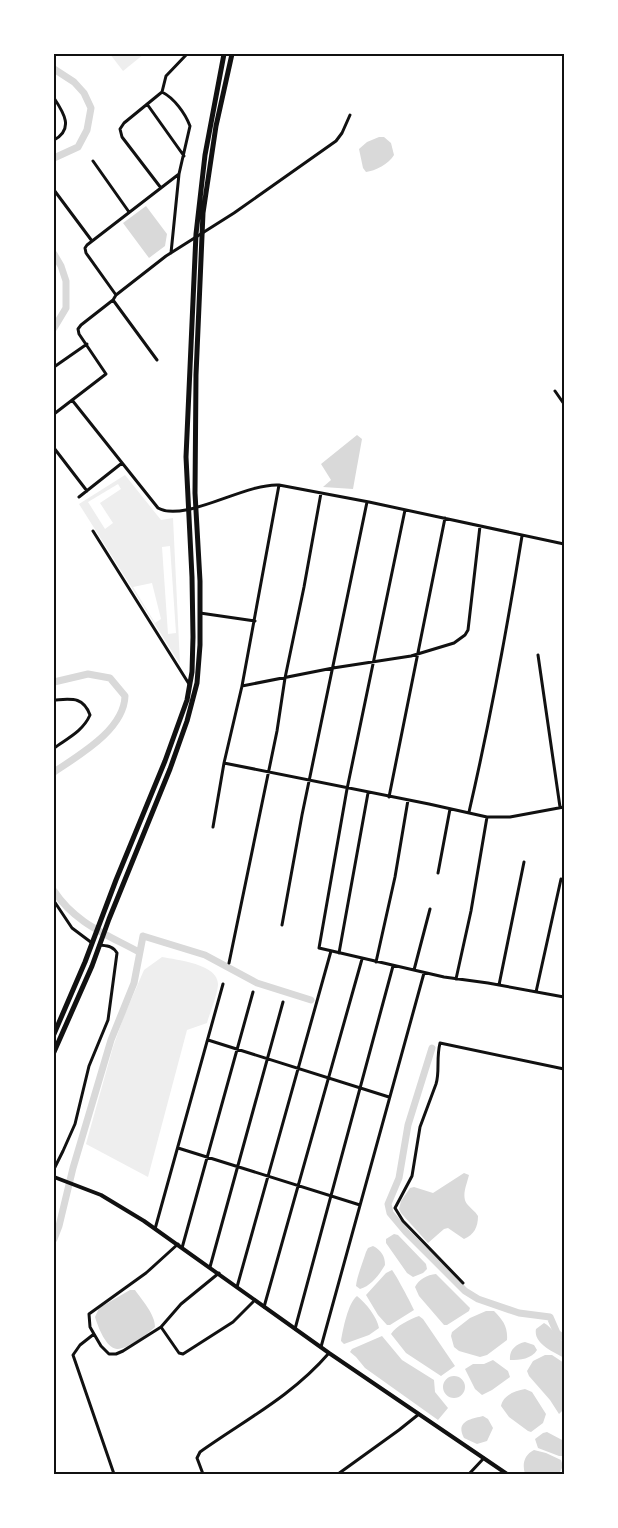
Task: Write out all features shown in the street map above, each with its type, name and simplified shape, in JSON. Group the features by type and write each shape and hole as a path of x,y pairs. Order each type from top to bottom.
{"highway":[{"path":"54,1034 165,761 187,700 192,672 193,637 186,440 195,239 206,155 224,54"},
{"path":"54,1052 92,966 99,944 170,769 193,701 200,664 199,560 195,508 196,375 202,235 206,190 216,126 232,54"}],"street":[{"path":"161,188 122,137 120,129 124,123 162,92 166,76 188,54"},
{"path":"162,92 172,100 188,119 190,126 179,174 171,253"},
{"path":"54,98 64,117 66,126 64,133 54,140"},
{"path":"147,104 184,156"},
{"path":"54,414 106,374 78,329 113,300 116,295 171,253 202,235 336,141 350,116"},
{"path":"93,161 129,212"},
{"path":"116,295 86,253 87,245 179,174"},
{"path":"54,190 92,241"},
{"path":"113,300 157,360"},
{"path":"54,367 86,344"},
{"path":"555,391 564,404"},
{"path":"72,400 158,508 168,512 195,508 254,487 270,484 367,502 564,544"},
{"path":"54,448 87,491"},
{"path":"79,497 122,463"},
{"path":"213,828 224,764 255,621 279,485"},
{"path":"229,963 277,731 285,678 321,493"},
{"path":"282,925 352,565 367,502"},
{"path":"405,510 347,789 318,948 424,973 564,998"},
{"path":"389,797 445,518"},
{"path":"242,686 418,654 454,643 465,635 468,630 480,526"},
{"path":"93,531 189,685"},
{"path":"469,812 484,748 522,536"},
{"path":"200,613 255,621"},
{"path":"224,764 487,817 510,817 562,807 538,655"},
{"path":"54,700 78,700 87,707 90,715 86,724 78,732 54,748"},
{"path":"340,953 368,793"},
{"path":"376,962 395,877 408,800"},
{"path":"438,873 450,809"},
{"path":"456,979 471,911 487,817"},
{"path":"499,985 524,862"},
{"path":"536,992 562,879"},
{"path":"54,901 72,928 92,942"},
{"path":"414,970 430,909"},
{"path":"54,1169 75,1124 89,1066 108,1020 116,953 110,946 99,944"},
{"path":"237,1287 331,951"},
{"path":"264,1307 362,959"},
{"path":"295,1329 393,966"},
{"path":"321,1347 424,973"},
{"path":"155,1229 223,984"},
{"path":"182,1248 253,992"},
{"path":"210,1267 283,1002"},
{"path":"208,1040 389,1097"},
{"path":"463,1283 403,1221 395,1208 412,1176 420,1127 438,1078 437,1054 440,1043 564,1069"},
{"path":"178,1148 360,1205"},
{"path":"54,1177 101,1195 178,1244 329,1353 507,1474"},
{"path":"178,1244 138,1279 89,1314 90,1327 105,1351 109,1354 116,1354 161,1327 182,1304 219,1273"},
{"path":"161,1327 179,1353 183,1354 233,1322 255,1300"},
{"path":"94,1334 80,1345 73,1355 114,1474"},
{"path":"203,1474 197,1458 200,1452 226,1436 284,1394 314,1370 329,1353"},
{"path":"338,1474 418,1414"},
{"path":"469,1474 484,1458"}],"shaded area":[{"path":"110,54 144,54 123,71"},
{"path":"384,137 391,143 394,155 382,166 366,172 363,168 359,149 367,142"},
{"path":"146,206 167,234 165,246 149,258 123,223"},
{"path":"357,435 362,439 353,489 323,487 331,480 321,464"},
{"path":"125,475 161,520 173,518 180,664 79,504","holes":["118,484 121,489 100,503 113,523 105,529 88,502","170,546 176,633 168,634 162,547","152,583 161,619 155,623 133,587"]},
{"path":"162,957 196,964 205,968 212,972 218,985 207,1023 187,1030 148,1177 86,1144 113,1047 124,1016 144,970"},
{"path":"464,1173 469,1175 465,1190 465,1201 478,1216 475,1230 464,1239 448,1228 444,1229 428,1243 401,1213 399,1209 401,1201 410,1188 414,1187 433,1193"},
{"path":"394,1234 398,1235 426,1264 427,1269 423,1273 413,1277 407,1273 386,1243 386,1239"},
{"path":"373,1246 382,1254 385,1265 371,1283 360,1289 356,1286 359,1273 368,1248"},
{"path":"392,1270 414,1310 387,1325 378,1315 366,1295 386,1273"},
{"path":"436,1274 470,1308 469,1311 447,1325 444,1325 419,1296 415,1287 424,1278"},
{"path":"130,1290 135,1290 148,1307 155,1327 143,1337 121,1349 113,1348 100,1331 95,1317 99,1308"},
{"path":"357,1296 371,1310 379,1328 369,1335 344,1344 341,1341 346,1317 351,1304"},
{"path":"486,1311 494,1311 502,1321 506,1327 507,1340 487,1355 480,1357 459,1351 454,1347 451,1336 452,1332 470,1318"},
{"path":"419,1316 455,1366 441,1376 406,1353 391,1334 403,1323"},
{"path":"544,1323 564,1342 564,1358 545,1347 538,1339 536,1329"},
{"path":"382,1336 402,1360 434,1380 435,1392 448,1408 438,1420 365,1368 350,1352 352,1349"},
{"path":"525,1342 534,1345 537,1350 535,1353 518,1360 510,1360 514,1348"},
{"path":"545,1355 552,1355 564,1363 564,1390 562,1394 564,1409 559,1414 527,1371 533,1361"},
{"path":"493,1360 508,1371 510,1377 482,1395 475,1389 465,1369 473,1364 484,1364"},
{"path":"450,1376 458,1376 465,1383 465,1391 458,1398 450,1398 443,1391 443,1383"},
{"path":"525,1389 532,1392 546,1414 543,1423 531,1432 509,1417 501,1406 507,1396"},
{"path":"483,1416 488,1419 493,1428 487,1441 477,1444 464,1438 461,1428 463,1424"},
{"path":"547,1432 564,1441 564,1456 538,1448 535,1439"},
{"path":"534,1450 561,1460 563,1466 559,1474 525,1474 525,1460 528,1454"}],"waterway":[{"path":"54,69 74,82 84,93 91,108 87,130 78,147 54,158"},
{"path":"54,254 61,266 66,281 66,308 54,328"},
{"path":"54,682 88,674 110,678 125,696 123,708 109,731 54,772"},
{"path":"54,891 62,902 81,920 139,952"},
{"path":"54,1239 111,1040 134,983 143,936 205,955 257,983 311,1000"},
{"path":"432,1048 408,1125 399,1178 388,1204 390,1213 406,1232 465,1291 478,1299 519,1313 550,1317 557,1333 564,1338"}]}
